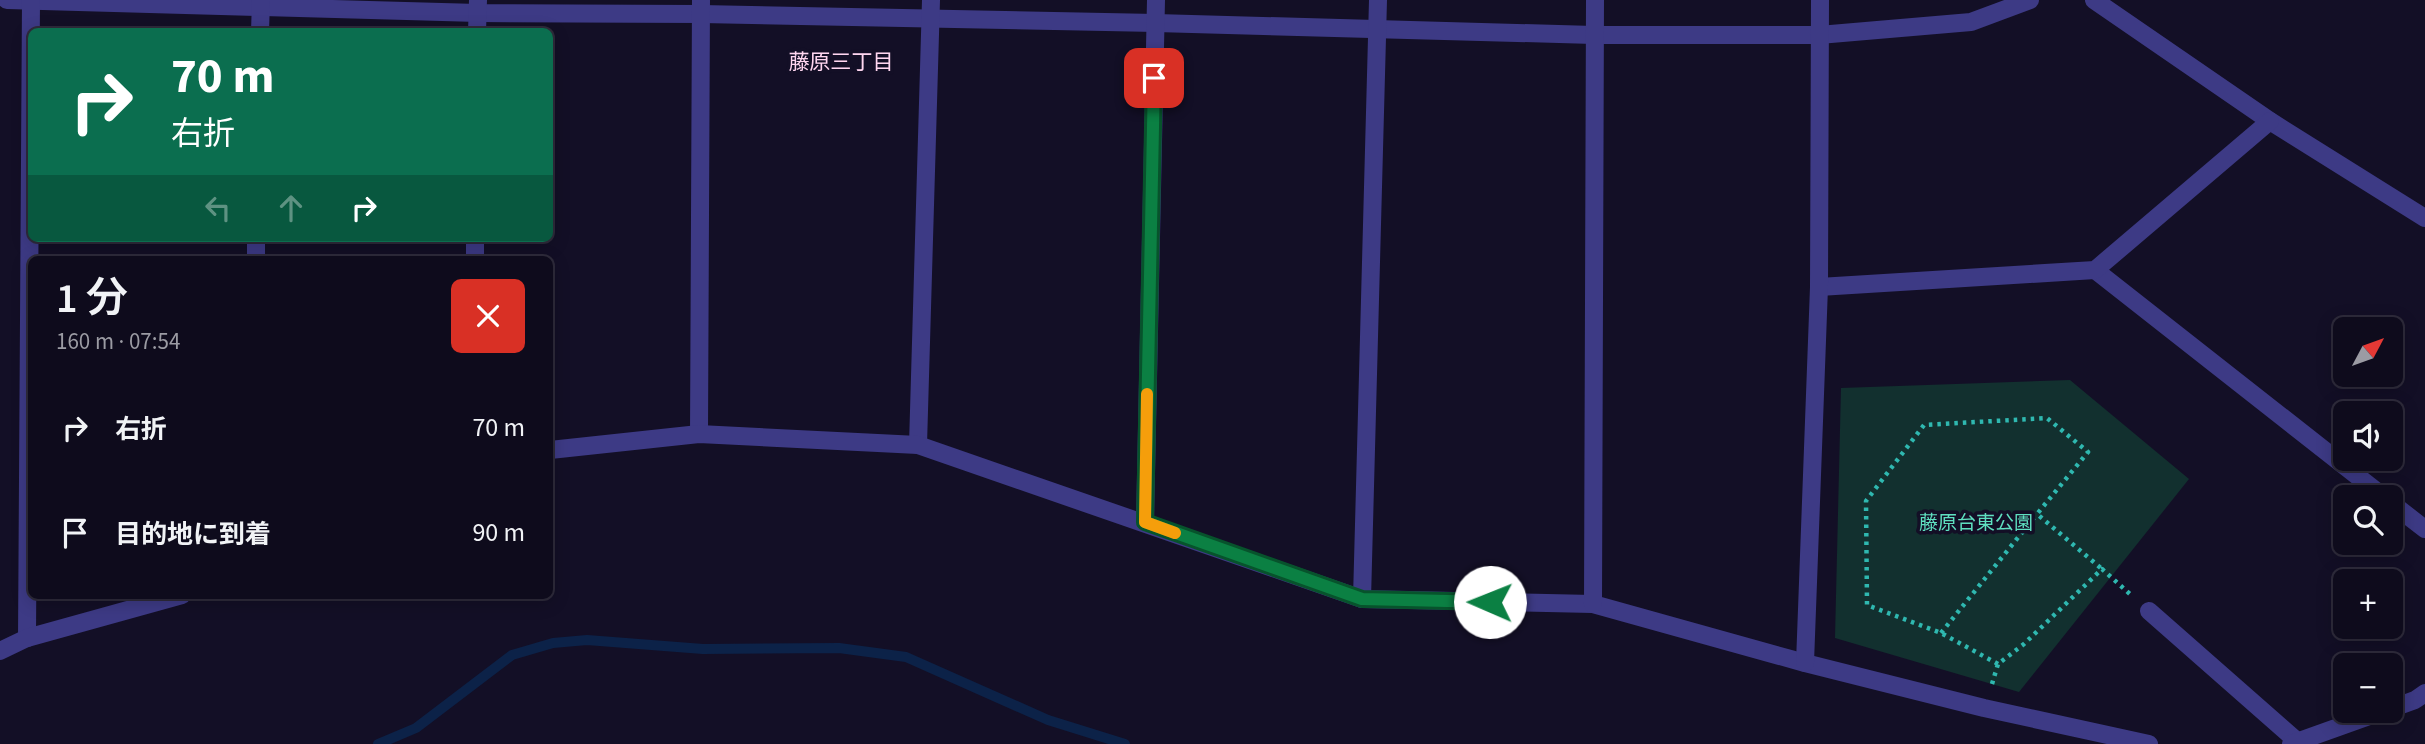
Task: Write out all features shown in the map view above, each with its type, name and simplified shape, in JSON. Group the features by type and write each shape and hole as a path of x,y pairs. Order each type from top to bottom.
{"street":[{"path":"7,0 701,7 931,19 1594,36 1819,35 1971,22 2030,0"},
{"path":"32,0 32,28"},
{"path":"918,445 931,0"},
{"path":"1145,522 1156,0"},
{"path":"1362,599 1378,0"},
{"path":"1593,604 1595,0"},
{"path":"1805,663 1819,287 1820,0"},
{"path":"2094,0 2270,121 2425,218"},
{"path":"260,28 261,3"},
{"path":"477,28 478,6"},
{"path":"699,434 701,7"},
{"path":"1819,287 2095,270 2270,121"},
{"path":"2095,270 2369,485"},
{"path":"553,450 699,434 918,445 1362,599 1593,604 1805,663 1984,708 2149,744"},
{"path":"27,638 28,510"},
{"path":"2403,512 2425,529"},
{"path":"0,650 27,638 168,599"},
{"path":"2149,611 2295,743 2351,723"},
{"path":"2403,704 2425,693"}],"path":[{"path":"1941,633 2088,452 2047,418 1924,425 1866,501 1867,605 1941,633 1998,664"},
{"path":"2037,514 2149,611"},
{"path":"1984,708 1998,664 2024,644 2102,569"}],"green space":[{"name":"藤原台東公園","path":"2070,380 2189,479 2019,692 1835,638 1841,388"}],"waterway":[{"path":"378,744 416,728 512,655 553,643 587,640 703,649 839,648 906,657 1048,720 1125,744"}],"slow traffic":[{"path":"1147,394 1145,522 1175,533"}],"district":[{"name":"藤原三丁目","path":"841,62"}],"route":[{"path":"1154,78 1145,522 1362,599 1490,602"}]}
